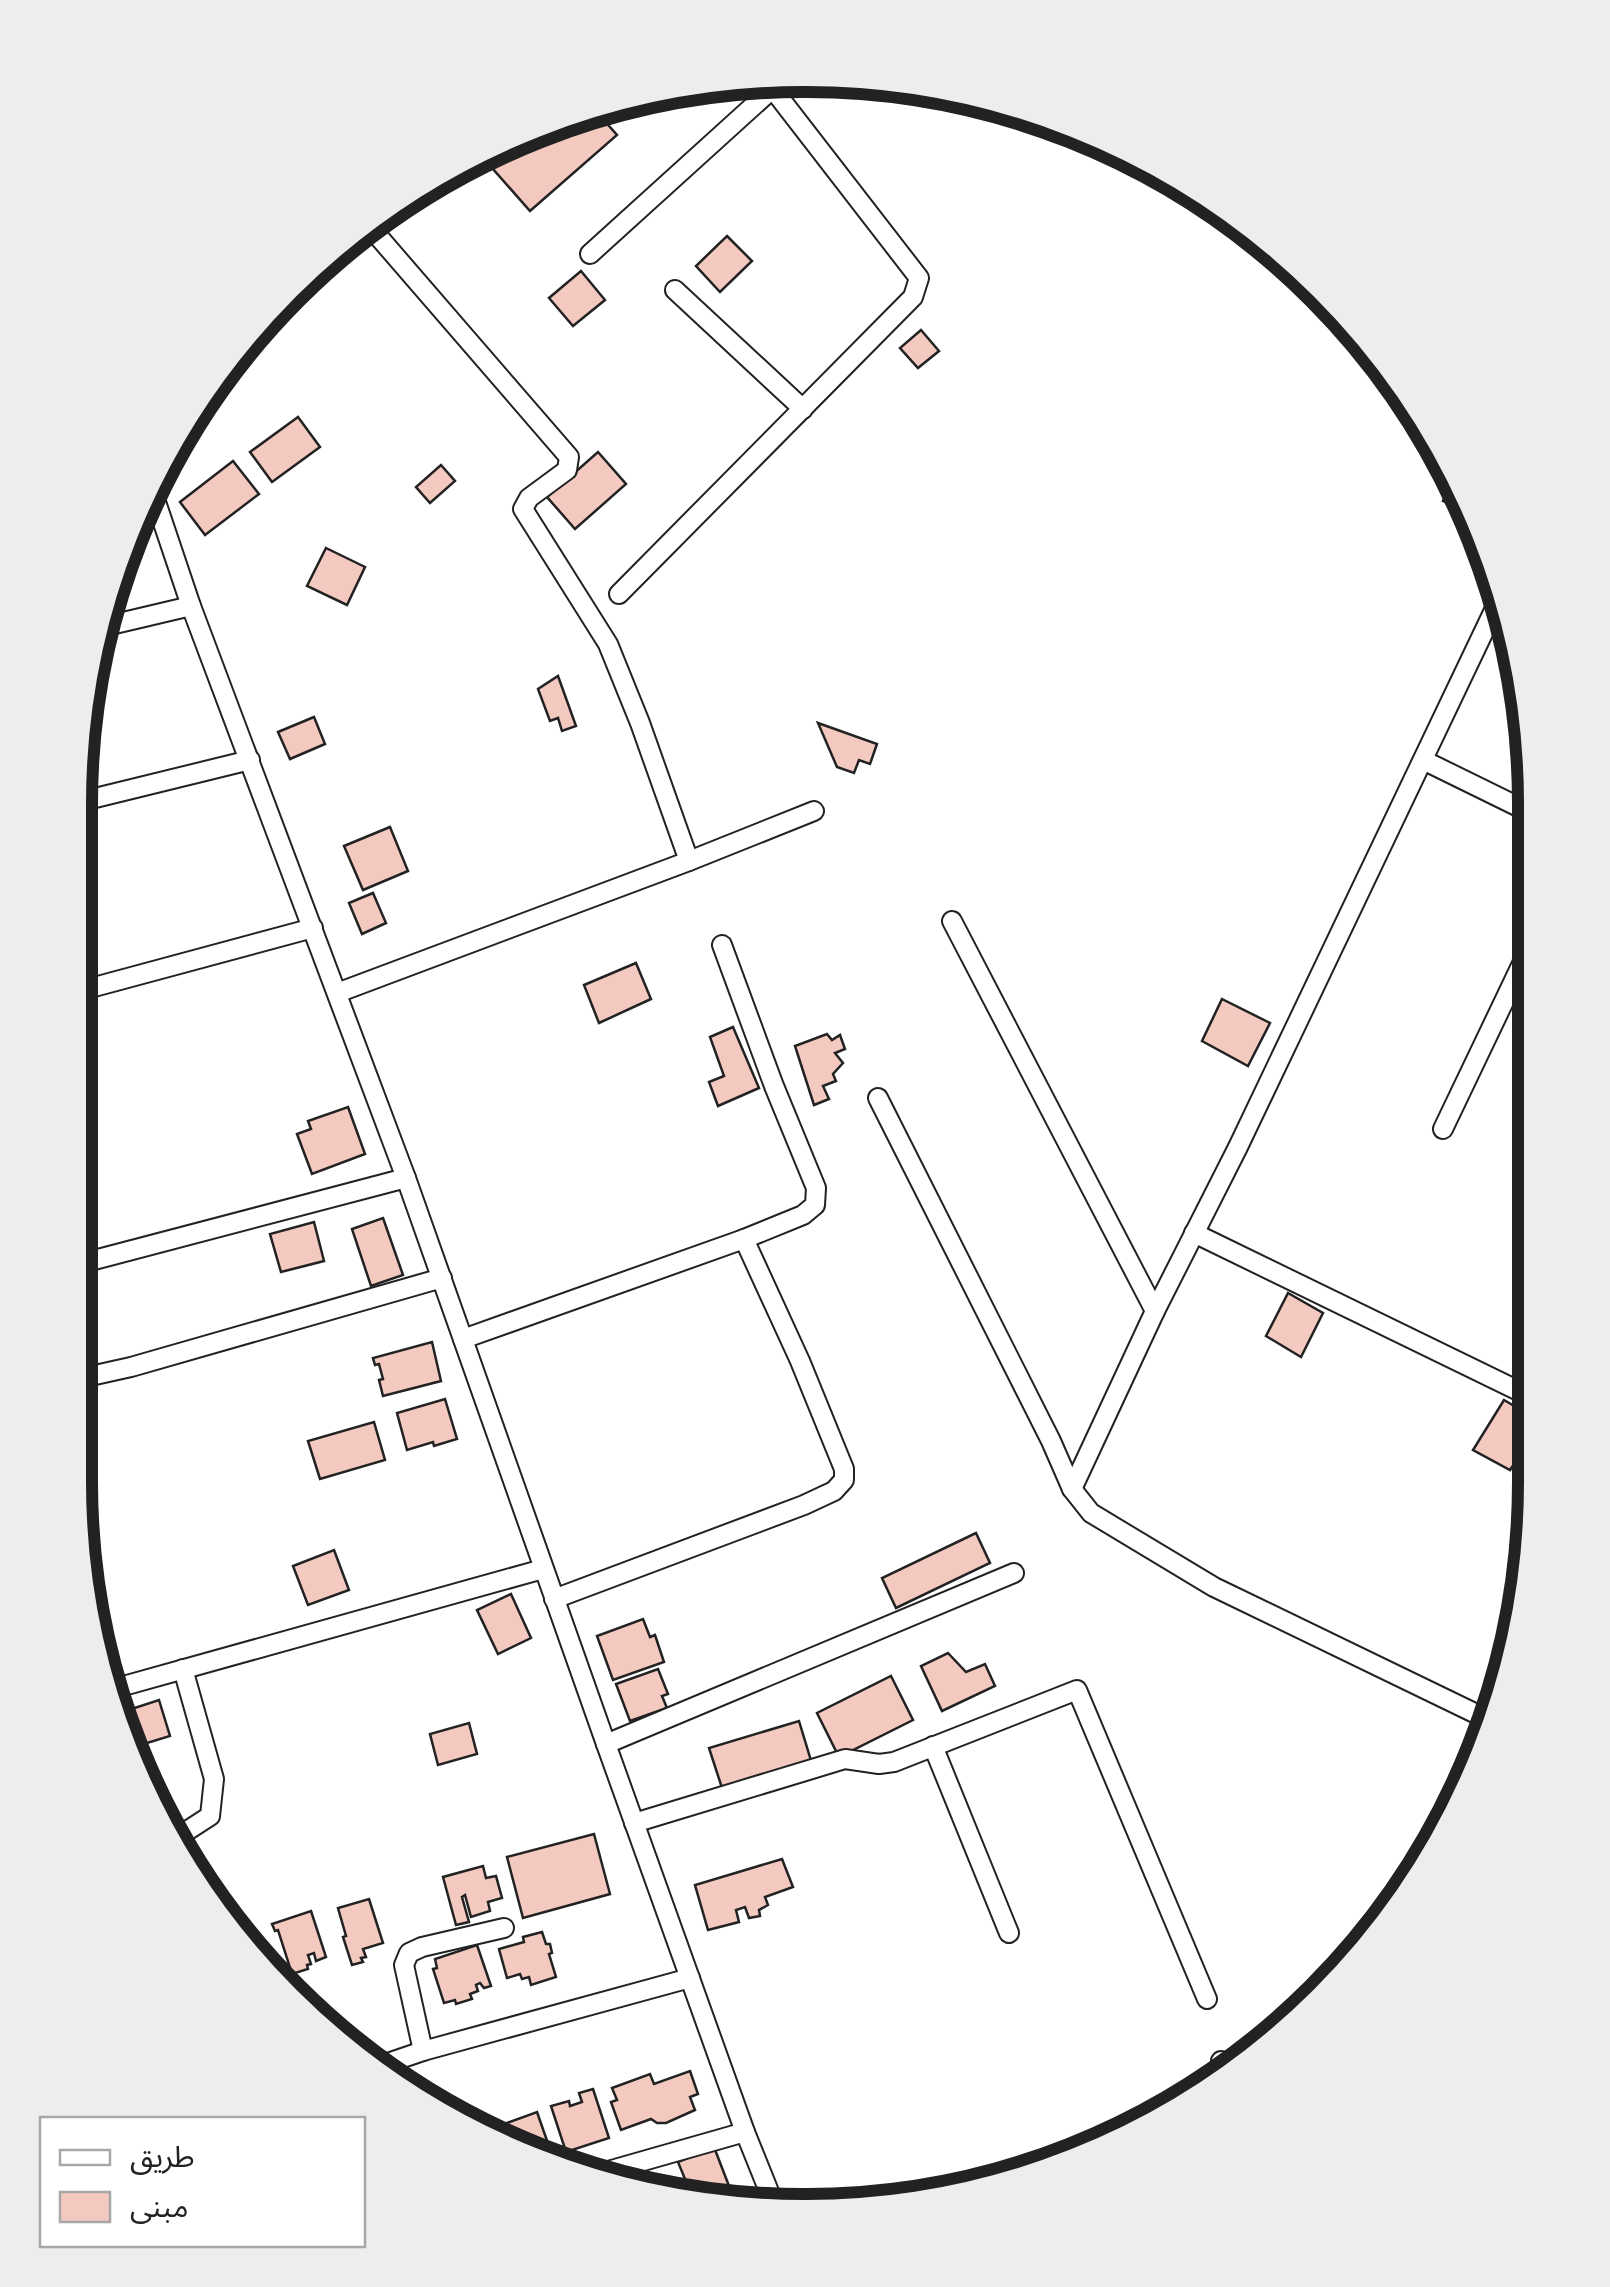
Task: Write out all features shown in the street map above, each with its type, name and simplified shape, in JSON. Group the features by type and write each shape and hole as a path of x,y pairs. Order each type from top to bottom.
{"street":[{"path":"619,594 914,297 919,278 775,93"},
{"path":"590,254 757,94"},
{"path":"377,235 568,457 566,470 529,498 523,509 608,644 689,861"},
{"path":"676,290 803,409"},
{"path":"158,508 191,606 406,1178 744,2132 770,2193"},
{"path":"116,624 191,606"},
{"path":"1072,1488 1492,619"},
{"path":"92,799 250,760"},
{"path":"1423,760 1518,807"},
{"path":"337,993 814,811"},
{"path":"952,921 1155,1310"},
{"path":"92,988 312,928"},
{"path":"464,1340 744,1238 803,1215 815,1205 816,1188 722,945"},
{"path":"1443,1129 1518,972"},
{"path":"878,1098 1072,1488 1091,1513 1214,1587 1478,1715"},
{"path":"92,1261 406,1178"},
{"path":"1194,1232 1518,1391"},
{"path":"554,1599 804,1505 834,1491 844,1480 844,1469 800,1361 744,1238"},
{"path":"92,1376 442,1278"},
{"path":"123,1686 543,1570"},
{"path":"606,1744 1014,1573"},
{"path":"183,1669 214,1779 210,1816 185,1832"},
{"path":"634,1823 845,1760 894,1762 1077,1690 1207,1999"},
{"path":"933,1746 1009,1933"},
{"path":"423,2051 404,1964 409,1953 504,1928"},
{"path":"392,2062 690,1978"},
{"path":"616,2169 744,2132"}],"building":[{"path":"605,122 617,135 530,211 490,166"},
{"path":"727,236 752,261 720,292 696,266"},
{"path":"581,271 605,300 573,326 549,298"},
{"path":"921,330 939,351 918,368 900,348"},
{"path":"298,417 320,447 272,482 250,452"},
{"path":"598,452 626,484 575,529 547,497"},
{"path":"233,461 259,494 205,535 180,502"},
{"path":"441,465 455,481 430,503 416,487"},
{"path":"326,548 365,567 347,605 307,586"},
{"path":"558,676 576,726 562,731 558,718 550,721 538,689"},
{"path":"314,717 325,744 290,759 278,732"},
{"path":"818,723 877,744 870,764 859,760 854,773 837,767"},
{"path":"390,827 408,871 363,890 344,846"},
{"path":"373,893 386,923 362,934 349,903"},
{"path":"636,963 651,999 599,1023 584,985"},
{"path":"1222,999 1270,1023 1248,1066 1202,1041"},
{"path":"733,1027 759,1088 718,1106 709,1082 724,1076 710,1037"},
{"path":"827,1034 832,1040 840,1035 845,1049 835,1053 843,1063 833,1074 836,1081 823,1086 829,1099 814,1105 795,1046"},
{"path":"348,1107 365,1154 312,1174 297,1134 311,1129 308,1121"},
{"path":"383,1218 403,1275 371,1286 352,1229"},
{"path":"314,1222 324,1261 281,1272 270,1234"},
{"path":"1288,1293 1323,1313 1301,1357 1266,1336"},
{"path":"432,1342 441,1381 383,1396 379,1380 383,1379 373,1358"},
{"path":"445,1399 457,1439 407,1450 397,1413"},
{"path":"1504,1400 1518,1408 1518,1458 1510,1470 1473,1450"},
{"path":"374,1422 385,1460 320,1479 308,1441"},
{"path":"976,1533 990,1563 896,1608 882,1578"},
{"path":"334,1550 349,1590 308,1605 293,1566"},
{"path":"511,1594 531,1638 498,1654 477,1610"},
{"path":"643,1619 650,1637 655,1635 664,1662 613,1680 597,1636"},
{"path":"948,1653 966,1672 985,1664 995,1686 942,1711 921,1666"},
{"path":"658,1669 668,1694 662,1696 667,1708 630,1721 616,1684"},
{"path":"891,1676 913,1720 839,1757 817,1713"},
{"path":"159,1700 170,1736 143,1744 130,1710"},
{"path":"799,1721 812,1764 723,1791 709,1748"},
{"path":"469,1723 477,1754 438,1765 430,1734"},
{"path":"594,1834 610,1894 523,1918 507,1857"},
{"path":"782,1859 793,1887 765,1897 768,1905 759,1910 760,1916 749,1918 745,1907 736,1910 739,1922 708,1930 695,1885"},
{"path":"483,1866 486,1878 496,1876 502,1898 488,1902 490,1911 471,1917 465,1895 462,1897 469,1922 456,1925 443,1877"},
{"path":"369,1899 383,1943 363,1949 363,1962 352,1965 338,1908"},
{"path":"311,1911 326,1957 316,1961 314,1953 308,1955 308,1969 292,1974 278,1930 272,1924"},
{"path":"542,1932 546,1944 550,1944 556,1977 531,1985 529,1977 522,1979 520,1974 507,1978 499,1949"},
{"path":"477,1945 491,1986 484,1988 480,1983 476,1985 478,1991 470,1994 472,1999 444,2003 433,1969 437,1968 435,1959"},
{"path":"690,2071 698,2094 690,2097 695,2110 666,2123 651,2119 621,2130 611,2102 617,2100 612,2088 650,2074 654,2084"},
{"path":"593,2089 609,2138 566,2152 551,2106 582,2102 579,2093"},
{"path":"537,2112 549,2147 506,2128 504,2124"},
{"path":"714,2147 731,2190 687,2184 678,2162"}]}
